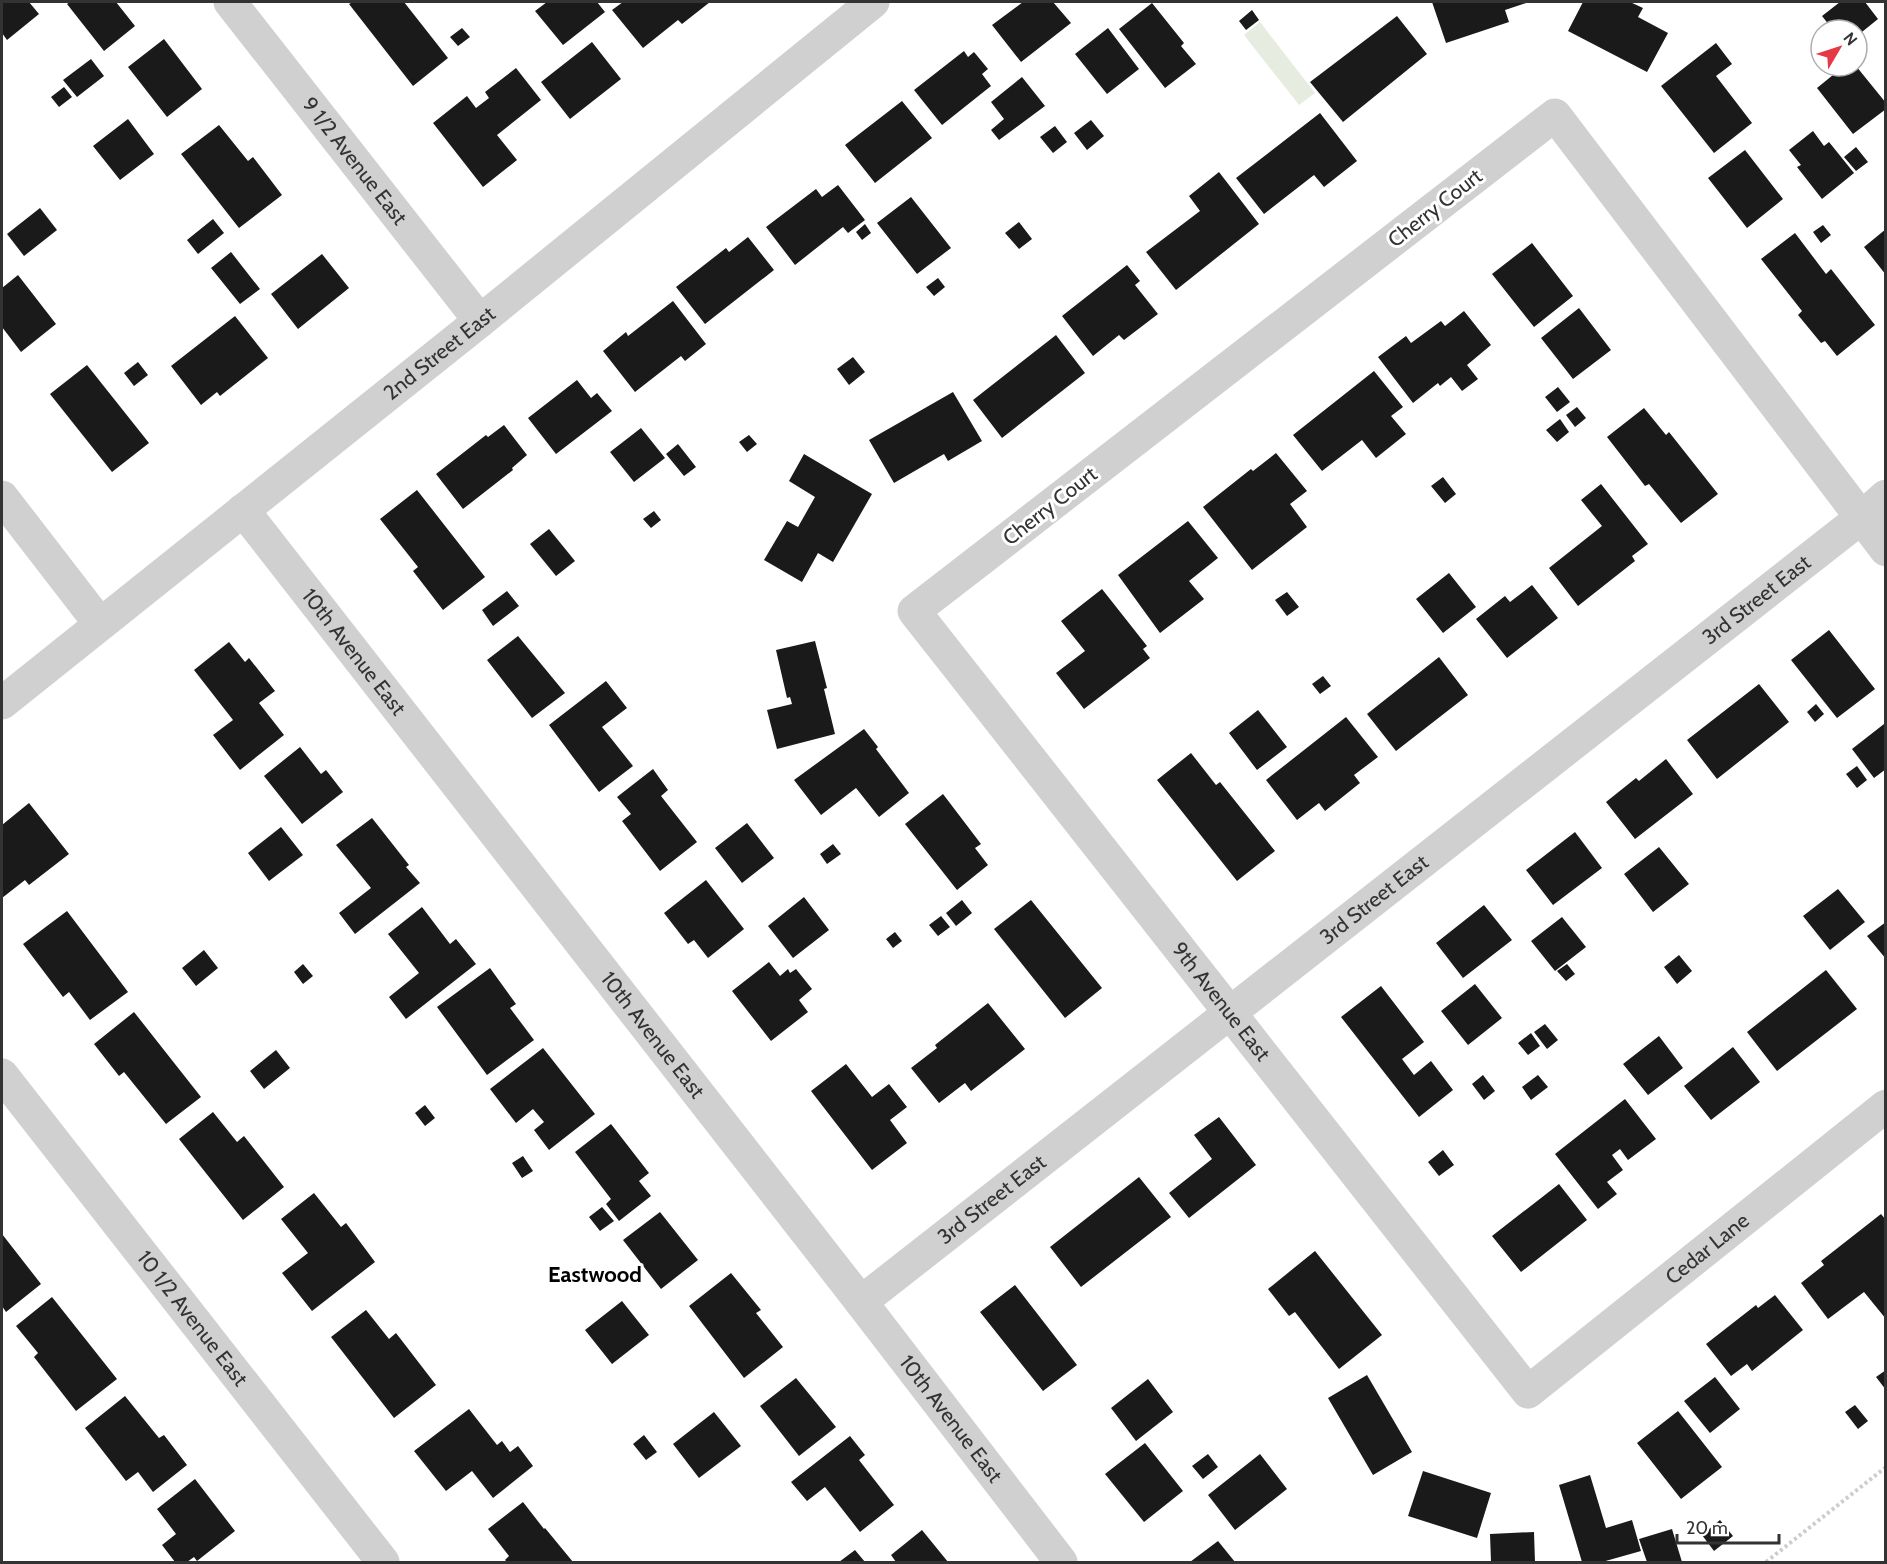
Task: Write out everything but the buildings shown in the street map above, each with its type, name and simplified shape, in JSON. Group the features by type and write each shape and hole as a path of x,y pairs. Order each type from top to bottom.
{"street":[{"name":"9 1/2 Avenue East","path":"230,2 480,321"},
{"name":"2nd Street East","path":"2,703 480,321 837,13 873,2"},
{"name":"Cherry Court","path":"914,611 1555,115 1861,518"},
{"path":"2,496 100,624"},
{"name":"3rd Street East","path":"861,1302 1229,1011 1861,518 1886,496"},
{"name":"10th Avenue East","path":"243,510 861,1302 1061,1563"},
{"path":"1861,518 1886,550"},
{"name":"9th Avenue East","path":"914,611 1528,1392"},
{"name":"10 1/2 Avenue East","path":"2,1075 383,1563"},
{"name":"Cedar Lane","path":"1528,1392 1886,1106"}],"path":[{"path":"1766,1563 1886,1467"}],"shaded area":[{"path":"1260,22 1315,93 1299,105 1244,35"}],"district":[{"name":"Eastwood","path":"595,1274"}]}
